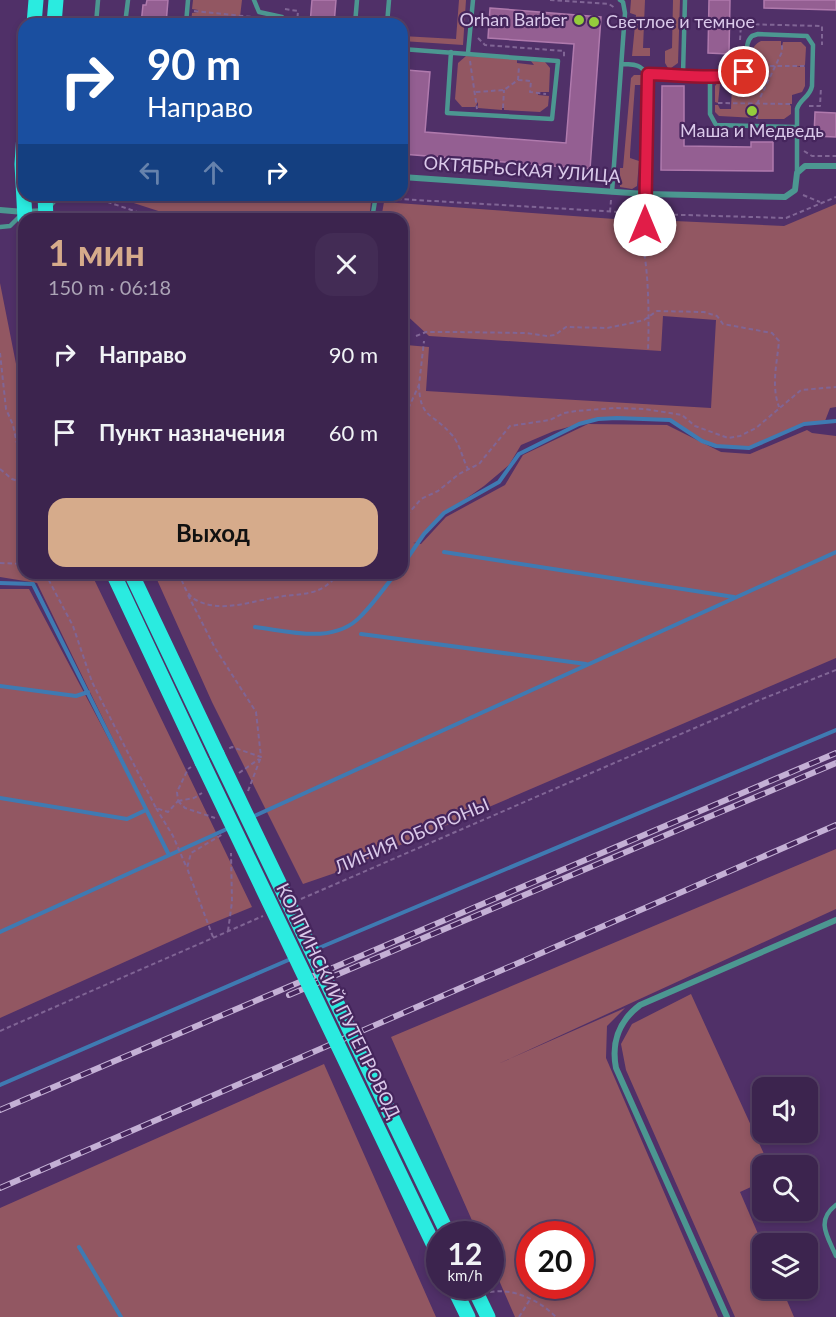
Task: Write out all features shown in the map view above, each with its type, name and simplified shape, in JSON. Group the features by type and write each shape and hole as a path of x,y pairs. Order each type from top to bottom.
{"main road":[{"path":"34,18 36,0"},
{"path":"54,18 56,0"},
{"name":"КОЛПИНСКИЙ ПУТЕПРОВОД","path":"115,579 197,764 426,1230"},
{"name":"КОЛПИНСКИЙ ПУТЕПРОВОД","path":"134,579 223,752 442,1221"},
{"path":"459,1299 468,1317"},
{"path":"479,1299 488,1317"}],"street":[{"path":"795,190 798,173 805,166 836,166"},
{"name":"ОКТЯБРЬСКАЯ УЛИЦА","path":"408,177 645,194 785,197 795,190"},
{"path":"0,210 18,214"},
{"path":"727,1317 616,1068 614,1047 617,1035 629,1014 640,1005 836,920"}],"lane":[{"path":"96,18 98,0"},
{"path":"126,18 128,0"},
{"path":"186,18 188,0"},
{"path":"254,0 259,12 283,18"},
{"path":"356,18 357,0"},
{"path":"388,18 389,0"},
{"path":"469,55 473,0"},
{"path":"683,74 685,0"},
{"path":"612,192 625,13 622,1"},
{"path":"622,64 639,66 648,74 739,75 744,72 747,45 752,36 801,34 812,40 811,91 799,105 796,127 798,173"},
{"path":"408,50 451,52 558,61 552,119 447,112 451,52"},
{"path":"645,225 648,74"},
{"path":"710,76 710,114 716,125 796,127"},
{"path":"0,227 10,226 18,221"},
{"path":"836,1205 827,1212 824,1224 836,1256"}],"path":[{"path":"550,0 609,4 616,11"},
{"path":"187,11 257,17"},
{"path":"740,42 741,24 822,26 822,46"},
{"path":"477,34 479,42 485,45 564,51 564,62"},
{"path":"757,127 757,104 782,52 782,34"},
{"path":"518,80 519,66 528,63 529,49"},
{"path":"469,55 476,92 476,114"},
{"path":"746,66 812,66"},
{"path":"476,92 504,90 518,80 531,81 530,92 554,94"},
{"path":"710,103 799,105 805,108 820,106 821,86"},
{"path":"503,116 504,90"},
{"path":"803,146 808,155 836,156"},
{"path":"795,190 822,203"},
{"path":"610,212 612,192"},
{"path":"408,198 645,214 786,218 836,197"},
{"path":"105,201 140,213"},
{"path":"638,213 637,235 642,238 645,250 649,315 648,350"},
{"path":"416,336 426,332 526,333 547,336 555,335 566,327 607,328 644,320 657,310 704,312 717,316 723,324 772,333 778,341 775,395 779,407"},
{"path":"424,341 419,402 426,413 451,434 458,444 468,470"},
{"path":"0,353 6,409 13,424 18,448"},
{"path":"408,409 419,385"},
{"path":"408,514 421,500 438,491 459,474 479,464 510,426 550,420 564,413 615,408 682,415 695,426 728,438 740,436 756,428 801,390 836,387"},
{"path":"0,469 18,481"},
{"path":"0,563 18,564"},
{"path":"48,579 73,626 92,682 156,808 173,836 213,937"},
{"path":"181,579 215,648 256,712 261,758 232,747 223,752"},
{"path":"188,595 197,601 233,607 272,598 306,595 326,587 333,579"},
{"name":"ЛИНИЯ ОБОРОНЫ","path":"300,900 746,706 836,670"},
{"path":"156,808 168,812 173,807 178,801 177,792 188,769 197,764"},
{"path":"187,868 191,853 228,831"},
{"path":"228,931 232,902 231,846"},
{"path":"0,1031 267,914"},
{"path":"519,1317 531,1298 545,1306 556,1317"}],"shaded area":[{"path":"193,0 242,0 240,17 248,18 192,18 192,13 198,12 192,9"},
{"path":"459,0 466,0 463,45 408,41 408,36 456,39"},
{"path":"631,0 645,0 643,48 650,48 650,56 632,56 636,15 630,13"},
{"path":"673,0 680,0 678,63 668,68 665,63 665,51 672,48"},
{"path":"761,41 781,41 781,50 783,42 801,42 806,47 805,65 796,67 805,67 805,86 802,92 792,95 792,104 789,104 791,114 784,119 758,119 758,110 756,110 756,118 719,116 715,112 715,105 718,105 720,109 731,109 732,84 720,84 718,103 715,102 715,86 719,81 751,81 751,67 754,67 752,51"},
{"path":"466,56 517,59 517,63 534,65 531,61 545,62 550,68 549,92 539,92 538,95 549,96 548,106 540,112 504,110 504,105 502,110 478,108 478,102 475,107 462,107 455,99 458,63"},
{"path":"634,75 642,75 643,85 635,85 630,158 639,161 637,186 632,189 620,187 620,168 623,168 631,78"},
{"path":"128,201 371,202 370,213 164,213"},
{"path":"384,202 642,221 643,231 652,230 652,220 784,226 836,204 836,407 830,408 825,421 804,424 749,448 716,446 702,441 670,420 598,419 554,431 521,445 509,465 440,517 418,542 413,543 421,544 446,517 505,485 523,455 588,424 667,425 721,452 750,454 807,430 812,433 836,436 836,658 335,873 303,884 212,702 157,579 408,579 408,345 429,347 426,391 711,408 716,320 663,316 661,351 429,336 408,317 408,213 382,213"},
{"path":"0,283 18,374 18,579 94,579 252,907 0,1018 0,589 29,589 157,830 37,583 0,577"},
{"path":"836,849 836,909 498,1064 625,1008 607,1026 606,1058 718,1317 515,1317 504,1292 504,1221 472,1221 391,1037"},
{"path":"691,994 752,1128 752,1143 759,1143 764,1155 752,1155 752,1187 740,1192 758,1233 752,1233 752,1299 786,1299 794,1317 735,1317 626,1070 621,1044 632,1024"},
{"path":"324,1064 426,1294 426,1299 436,1317 0,1317 0,1208"}],"building":[{"path":"147,0 168,0 166,18 142,18 143,5 146,5"},
{"path":"312,0 336,0 334,18 310,18"},
{"path":"709,0 730,0 729,54 708,53"},
{"path":"764,0 836,0 836,10 764,8"},
{"path":"490,8 601,17 590,169 408,154 408,70 430,72 425,132 566,143 574,44 488,38"},
{"path":"662,86 684,86 684,146 751,147 751,142 773,142 773,171 661,170"},
{"path":"815,112 836,113 836,137 814,136"}],"waterway":[{"path":"408,557 424,534 444,513 499,482 519,454 579,424 598,419 617,418 670,420 702,441 716,446 749,448 804,424 836,421"},
{"path":"444,552 734,597"},
{"path":"252,817 836,552"},
{"path":"255,627 311,634 338,631 361,616 391,579"},
{"path":"0,583 33,584 169,855"},
{"path":"361,634 586,664"},
{"path":"0,686 76,696 88,692"},
{"path":"314,950 836,730"},
{"path":"0,798 127,819 146,810"},
{"path":"0,932 229,828"},
{"path":"0,1085 293,958"},
{"path":"79,1247 121,1317"}],"railway":[{"path":"0,1110 836,753"},
{"path":"289,995 836,763"},
{"path":"0,1188 836,825"}],"place":[{"name":"Orhan Barber","path":"579,20"},
{"name":"Светлое и темное","path":"594,22"},
{"name":"Маша и Медведь","path":"752,111"}],"route":[{"path":"645,225 648,74 710,76 739,75 744,72"}]}
